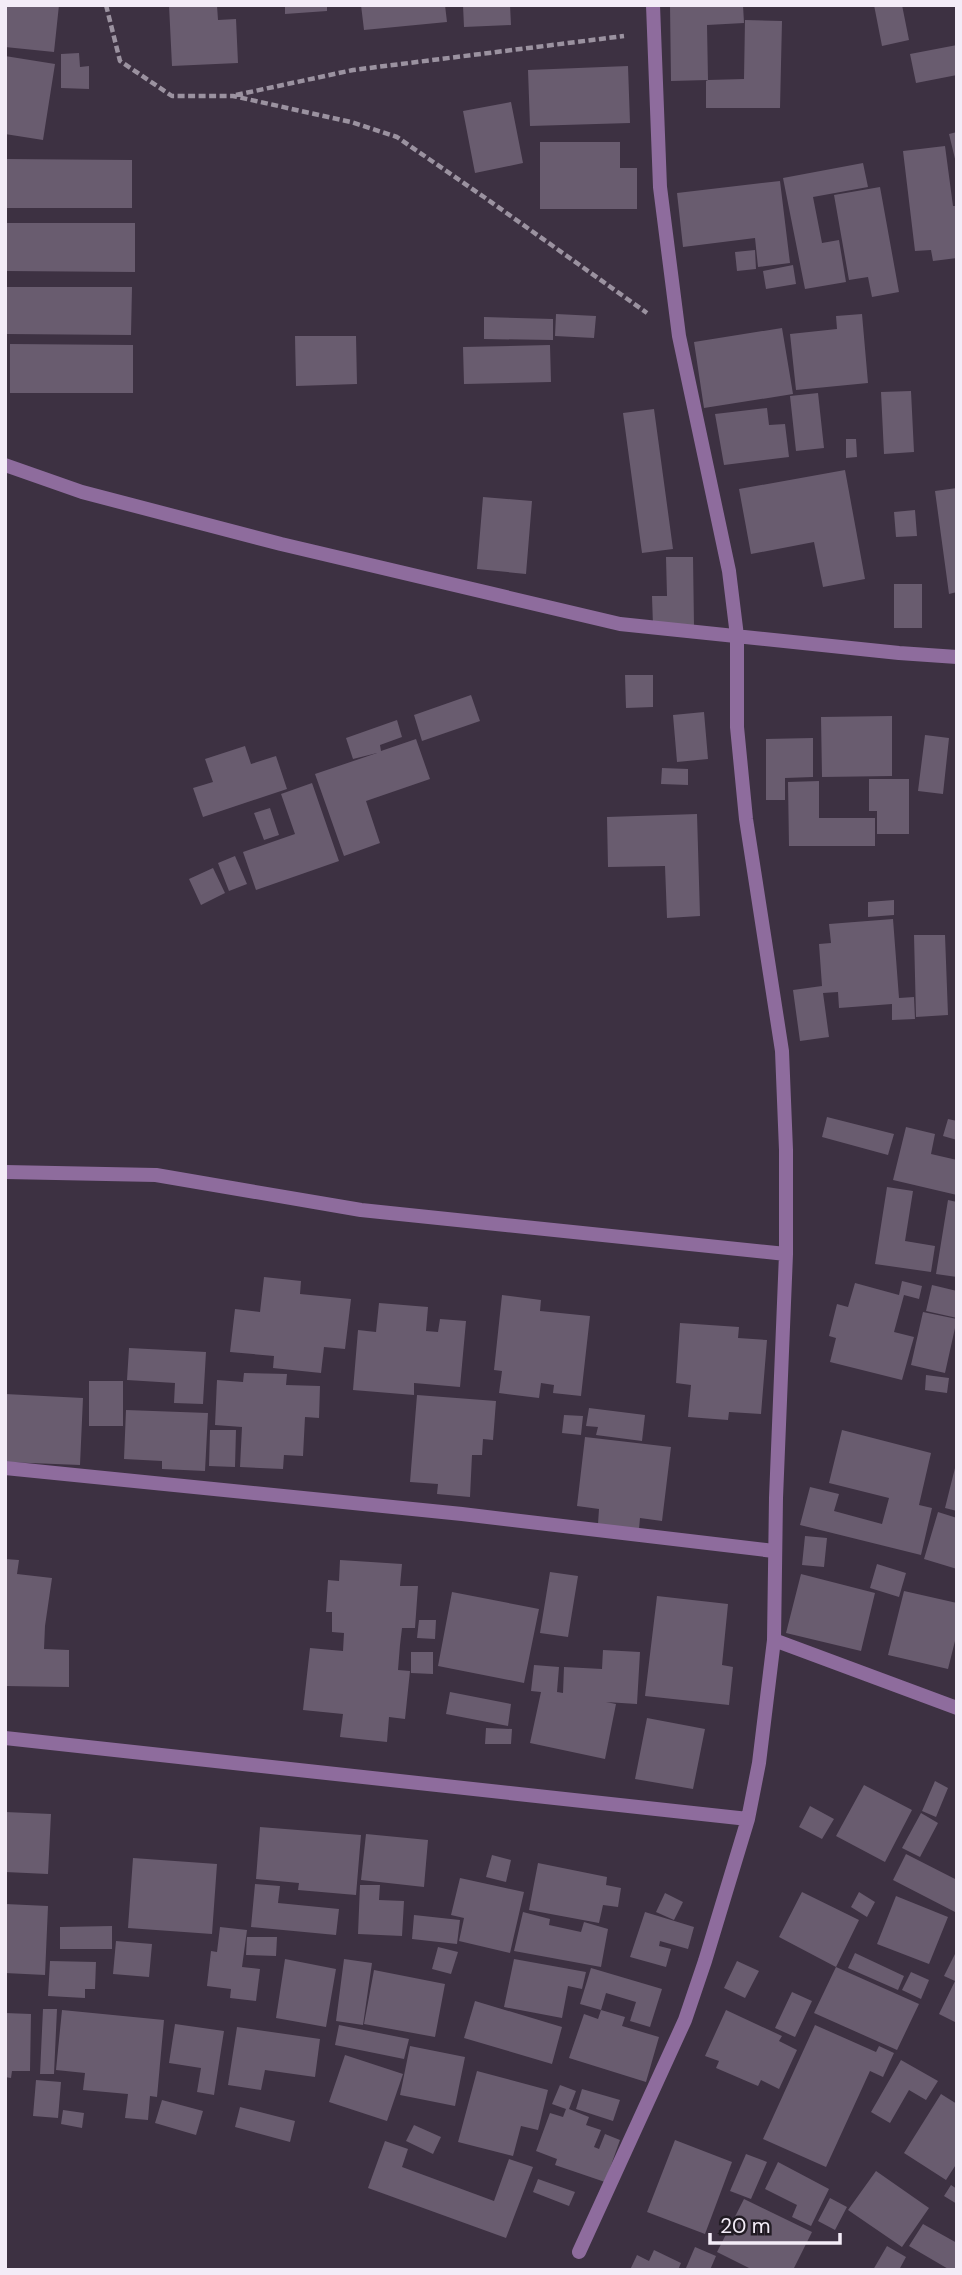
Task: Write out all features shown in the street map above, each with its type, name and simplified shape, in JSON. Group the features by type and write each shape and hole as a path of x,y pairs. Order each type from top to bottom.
{"street":[{"path":"579,2252 685,2020 748,1819 774,1640 774,1551 786,1254 782,1051 746,818 737,727 737,636 730,571 678,336 660,187 653,5"},
{"path":"5,465 82,492 281,544 620,624 957,657"},
{"path":"5,1172 156,1175 361,1210 786,1254"},
{"path":"5,1468 462,1514 774,1551"},
{"path":"774,1640 957,1708"},
{"path":"5,1738 748,1819"}],"path":[{"path":"106,5 120,61 172,96 233,96 353,70 653,32"},
{"path":"233,96 351,122 397,137 678,336"}],"building":[{"path":"6,5 59,5 54,52 5,47"},
{"path":"169,5 217,5 218,20 236,19 238,63 172,66"},
{"path":"285,5 327,5 327,11 285,14"},
{"path":"361,5 445,5 447,22 364,30"},
{"path":"463,5 510,5 511,25 464,27"},
{"path":"670,5 743,5 744,23 707,25 708,80 671,81"},
{"path":"874,5 902,5 909,40 882,46"},
{"path":"745,20 782,21 780,108 706,108 708,80 744,79"},
{"path":"957,45 957,75 916,83 910,54"},
{"path":"79,53 80,67 89,66 89,89 61,88 61,54"},
{"path":"5,56 55,64 43,140 5,134"},
{"path":"628,66 630,123 530,126 528,70"},
{"path":"511,102 523,163 475,173 463,111"},
{"path":"957,132 957,163 956,163 949,134"},
{"path":"540,142 620,142 620,168 637,168 637,209 540,209"},
{"path":"945,146 953,206 957,206 957,258 933,261 931,250 915,251 903,151"},
{"path":"5,159 132,160 132,208 5,208"},
{"path":"863,163 868,187 813,197 822,243 839,240 846,282 805,289 783,178"},
{"path":"780,181 790,263 758,267 755,238 683,247 677,193"},
{"path":"880,187 899,292 872,297 868,277 849,280 834,195"},
{"path":"5,223 135,223 135,272 5,271"},
{"path":"755,250 756,269 737,271 735,252"},
{"path":"793,265 796,284 766,289 763,271"},
{"path":"5,287 132,287 131,335 5,334"},
{"path":"556,314 596,316 594,338 555,336"},
{"path":"862,314 868,383 796,390 790,334 837,329 836,316"},
{"path":"484,317 553,319 553,340 484,339"},
{"path":"782,328 793,394 704,408 694,342"},
{"path":"295,336 356,336 357,384 296,386"},
{"path":"10,344 133,345 133,393 10,393"},
{"path":"550,345 551,382 464,384 463,347"},
{"path":"911,391 914,452 884,454 881,392"},
{"path":"818,393 824,448 796,451 790,396"},
{"path":"767,408 769,425 785,424 789,457 724,465 715,414"},
{"path":"654,409 673,549 642,553 623,413"},
{"path":"846,439 856,439 857,457 846,458"},
{"path":"845,470 865,579 823,587 814,542 751,554 739,489"},
{"path":"957,488 957,592 949,594 935,491"},
{"path":"483,497 532,501 526,574 477,569"},
{"path":"915,510 917,536 896,537 894,512"},
{"path":"666,557 693,557 694,626 653,626 652,596 667,596"},
{"path":"894,584 922,584 922,628 894,628"},
{"path":"625,675 653,675 653,707 626,708"},
{"path":"471,695 480,721 422,741 414,715"},
{"path":"704,712 708,759 677,762 673,715"},
{"path":"892,716 892,776 822,777 821,717"},
{"path":"397,720 402,737 380,745 381,751 416,739 430,779 366,801 380,843 344,856 315,774 377,753 353,759 346,738"},
{"path":"925,735 949,738 943,794 918,791"},
{"path":"813,738 813,777 785,778 785,800 766,800 766,739"},
{"path":"245,746 251,764 276,756 287,789 203,817 193,788 213,782 205,759"},
{"path":"662,768 688,769 688,785 661,784"},
{"path":"869,779 909,779 909,834 877,834 877,811 869,811"},
{"path":"819,781 819,818 875,818 875,846 789,846 788,782"},
{"path":"312,783 339,861 256,890 243,852 295,834 281,794"},
{"path":"270,808 279,835 264,840 254,813"},
{"path":"697,814 700,916 667,918 665,866 608,867 607,817"},
{"path":"235,856 247,884 229,891 218,863"},
{"path":"213,868 225,893 201,905 189,879"},
{"path":"894,900 894,915 868,917 868,902"},
{"path":"893,919 899,998 914,997 915,1019 892,1020 892,1004 839,1008 838,992 823,993 829,1037 800,1041 793,990 822,986 819,944 831,943 829,924"},
{"path":"914,935 945,935 948,1015 916,1017"},
{"path":"827,1117 894,1134 888,1155 822,1137"},
{"path":"948,1119 957,1121 957,1140 943,1136"},
{"path":"906,1127 935,1134 931,1154 957,1160 957,1195 893,1180"},
{"path":"887,1187 913,1191 905,1241 935,1246 931,1272 875,1264"},
{"path":"948,1200 957,1202 957,1277 936,1274"},
{"path":"264,1277 301,1281 300,1294 351,1299 345,1349 324,1347 321,1373 273,1368 274,1356 230,1352 235,1309 260,1312"},
{"path":"902,1281 922,1286 919,1299 904,1295 894,1332 914,1337 902,1380 830,1362 836,1338 829,1336 837,1304 848,1307 855,1283 899,1295"},
{"path":"932,1285 957,1291 957,1318 926,1311"},
{"path":"502,1295 541,1300 540,1311 590,1316 581,1396 553,1393 554,1385 541,1383 539,1398 499,1393 502,1371 494,1370"},
{"path":"379,1303 428,1307 426,1331 438,1332 440,1319 466,1321 460,1387 414,1383 414,1395 353,1390 358,1330 376,1332"},
{"path":"923,1312 957,1319 945,1373 911,1365"},
{"path":"680,1323 739,1327 738,1338 767,1340 761,1414 729,1412 728,1420 688,1417 691,1385 676,1383"},
{"path":"129,1348 206,1352 203,1404 174,1403 175,1383 127,1380"},
{"path":"244,1373 287,1374 286,1385 320,1386 319,1418 305,1417 303,1456 284,1455 283,1469 240,1467 242,1427 215,1425 217,1380 243,1382"},
{"path":"926,1375 949,1378 947,1393 925,1390"},
{"path":"89,1381 123,1381 123,1426 89,1426"},
{"path":"5,1394 83,1398 80,1465 5,1462"},
{"path":"417,1395 496,1401 493,1440 483,1439 482,1455 472,1455 470,1497 437,1494 438,1484 410,1482"},
{"path":"589,1408 645,1415 642,1441 596,1435 598,1427 586,1426"},
{"path":"126,1410 208,1413 205,1471 162,1469 162,1461 124,1459"},
{"path":"564,1415 583,1416 581,1435 562,1433"},
{"path":"210,1430 236,1430 235,1467 209,1466"},
{"path":"842,1430 931,1453 919,1505 932,1508 921,1555 800,1525 810,1487 839,1494 834,1511 882,1524 889,1498 829,1483"},
{"path":"585,1437 671,1447 662,1521 640,1518 639,1529 598,1524 599,1509 577,1506"},
{"path":"957,1464 957,1511 945,1508"},
{"path":"938,1512 957,1518 957,1569 924,1559"},
{"path":"805,1536 827,1538 824,1567 802,1565"},
{"path":"5,1559 19,1560 17,1574 52,1578 44,1649 69,1650 69,1687 5,1686"},
{"path":"340,1560 402,1564 400,1586 418,1586 415,1628 402,1628 400,1645 398,1670 410,1671 405,1719 389,1717 387,1742 340,1737 343,1714 303,1710 310,1648 343,1651 344,1633 332,1632 332,1612 326,1612 328,1580 339,1581"},
{"path":"877,1564 906,1573 899,1597 870,1588"},
{"path":"550,1572 578,1576 568,1637 540,1633"},
{"path":"801,1574 875,1593 861,1651 786,1633"},
{"path":"904,1591 957,1603 957,1633 948,1669 888,1655"},
{"path":"452,1592 539,1609 524,1683 438,1666"},
{"path":"657,1596 728,1604 722,1665 733,1667 729,1705 645,1696"},
{"path":"419,1620 436,1620 435,1639 417,1638"},
{"path":"603,1650 640,1652 637,1704 606,1702 616,1704 605,1759 530,1743 541,1692 531,1691 534,1665 559,1667 557,1692 563,1693 564,1667 602,1669"},
{"path":"411,1652 433,1652 433,1674 411,1673"},
{"path":"450,1692 511,1704 508,1726 446,1714"},
{"path":"647,1718 705,1729 693,1789 635,1779"},
{"path":"486,1728 512,1729 511,1744 485,1744"},
{"path":"935,1781 948,1788 936,1817 922,1811"},
{"path":"864,1785 912,1810 885,1862 836,1836"},
{"path":"810,1806 834,1819 822,1839 799,1827"},
{"path":"5,1812 51,1814 48,1874 5,1872"},
{"path":"921,1813 938,1823 920,1857 902,1848"},
{"path":"260,1827 361,1835 356,1895 298,1890 299,1883 256,1879"},
{"path":"366,1834 428,1840 424,1887 361,1880"},
{"path":"906,1854 957,1880 957,1913 893,1880"},
{"path":"492,1855 511,1860 506,1882 486,1877"},
{"path":"133,1858 217,1864 212,1934 128,1928"},
{"path":"538,1863 607,1877 606,1885 621,1888 618,1907 603,1905 599,1923 529,1910"},
{"path":"460,1878 524,1892 510,1953 459,1941 464,1918 451,1915"},
{"path":"255,1884 280,1886 278,1903 339,1909 336,1935 251,1927"},
{"path":"360,1885 380,1885 379,1900 404,1901 402,1936 358,1934"},
{"path":"802,1892 859,1920 836,1967 779,1937"},
{"path":"859,1892 875,1902 867,1917 851,1907"},
{"path":"665,1893 683,1902 674,1920 656,1912"},
{"path":"896,1896 948,1917 929,1964 877,1944"},
{"path":"5,1904 48,1906 45,1975 5,1973"},
{"path":"523,1912 550,1919 549,1925 581,1932 584,1922 608,1929 601,1967 514,1951"},
{"path":"645,1912 694,1927 688,1949 660,1941 659,1946 671,1949 666,1967 630,1957"},
{"path":"414,1915 460,1920 457,1944 412,1939"},
{"path":"112,1926 112,1949 60,1949 60,1927"},
{"path":"220,1927 247,1930 242,1967 260,1969 256,2001 230,1998 231,1989 207,1986 211,1951 217,1952"},
{"path":"247,1937 277,1937 276,1956 246,1955"},
{"path":"116,1941 152,1944 149,1977 113,1974"},
{"path":"438,1947 458,1952 451,1974 432,1969"},
{"path":"957,1950 957,2023 939,2014 955,1981 944,1976"},
{"path":"855,1953 904,1976 898,1990 848,1968"},
{"path":"285,1959 336,1969 326,2027 276,2018"},
{"path":"344,1959 372,1963 363,2025 336,2021"},
{"path":"514,1959 586,1972 582,1989 568,1986 562,2018 504,2007"},
{"path":"50,1961 96,1962 95,1989 85,1989 85,1998 48,1996"},
{"path":"737,1961 759,1971 745,1998 724,1988"},
{"path":"836,1967 919,2004 897,2050 814,2013"},
{"path":"591,1968 662,1989 650,2027 630,2021 636,2002 606,1993 601,2010 580,2004"},
{"path":"374,1970 445,1984 435,2037 364,2024"},
{"path":"911,1972 929,1980 921,1999 902,1990"},
{"path":"792,1992 812,2001 795,2037 775,2028"},
{"path":"475,2001 562,2027 552,2064 464,2038"},
{"path":"43,2009 57,2009 54,2074 40,2074"},
{"path":"62,2010 164,2020 157,2097 150,2096 148,2120 125,2118 128,2094 83,2090 85,2073 56,2070"},
{"path":"601,2010 625,2017 622,2026 659,2037 646,2082 569,2058 584,2014 598,2019"},
{"path":"726,2010 782,2036 779,2041 797,2050 779,2089 761,2080 758,2086 716,2068 719,2061 705,2056"},
{"path":"5,2013 31,2014 30,2071 12,2071 11,2078 5,2077"},
{"path":"175,2024 224,2031 214,2095 197,2092 201,2068 169,2063"},
{"path":"339,2025 409,2039 404,2059 335,2045"},
{"path":"815,2025 876,2052 879,2046 894,2053 883,2077 870,2071 826,2167 763,2139"},
{"path":"237,2027 320,2039 315,2077 265,2070 261,2090 228,2085"},
{"path":"410,2046 465,2057 455,2106 400,2095"},
{"path":"345,2055 403,2074 387,2121 329,2102"},
{"path":"901,2060 938,2081 926,2100 909,2090 890,2123 871,2112"},
{"path":"477,2071 548,2090 538,2130 521,2126 513,2156 458,2142"},
{"path":"36,2080 61,2082 58,2118 33,2116"},
{"path":"560,2085 576,2091 569,2109 589,2117 586,2125 601,2130 594,2147 599,2149 605,2134 620,2140 605,2182 555,2165 557,2159 536,2151 550,2113 563,2117 566,2109 552,2104"},
{"path":"582,2089 620,2100 613,2121 576,2109"},
{"path":"941,2094 957,2104 957,2163 946,2180 904,2153"},
{"path":"162,2100 203,2111 196,2135 155,2123"},
{"path":"240,2107 295,2121 290,2142 235,2127"},
{"path":"63,2110 84,2113 82,2128 61,2124"},
{"path":"414,2125 441,2137 433,2154 406,2141"},
{"path":"675,2140 732,2162 705,2234 647,2212"},
{"path":"385,2141 408,2149 402,2167 494,2201 509,2159 533,2167 506,2238 368,2188"},
{"path":"746,2154 767,2162 751,2199 730,2191"},
{"path":"778,2162 829,2189 811,2226 792,2217 797,2205 765,2189"},
{"path":"876,2171 929,2208 902,2247 848,2210"},
{"path":"538,2179 575,2192 569,2206 533,2192"},
{"path":"951,2185 957,2189 957,2204 944,2196"},
{"path":"830,2198 847,2207 835,2230 818,2221"},
{"path":"744,2199 812,2232 793,2270 753,2270 717,2252"},
{"path":"923,2224 957,2243 957,2270 950,2270 909,2246"},
{"path":"887,2246 906,2257 899,2270 873,2270"},
{"path":"695,2247 716,2256 710,2270 686,2268"},
{"path":"654,2250 681,2263 678,2270 630,2270 637,2255 649,2261"}]}
